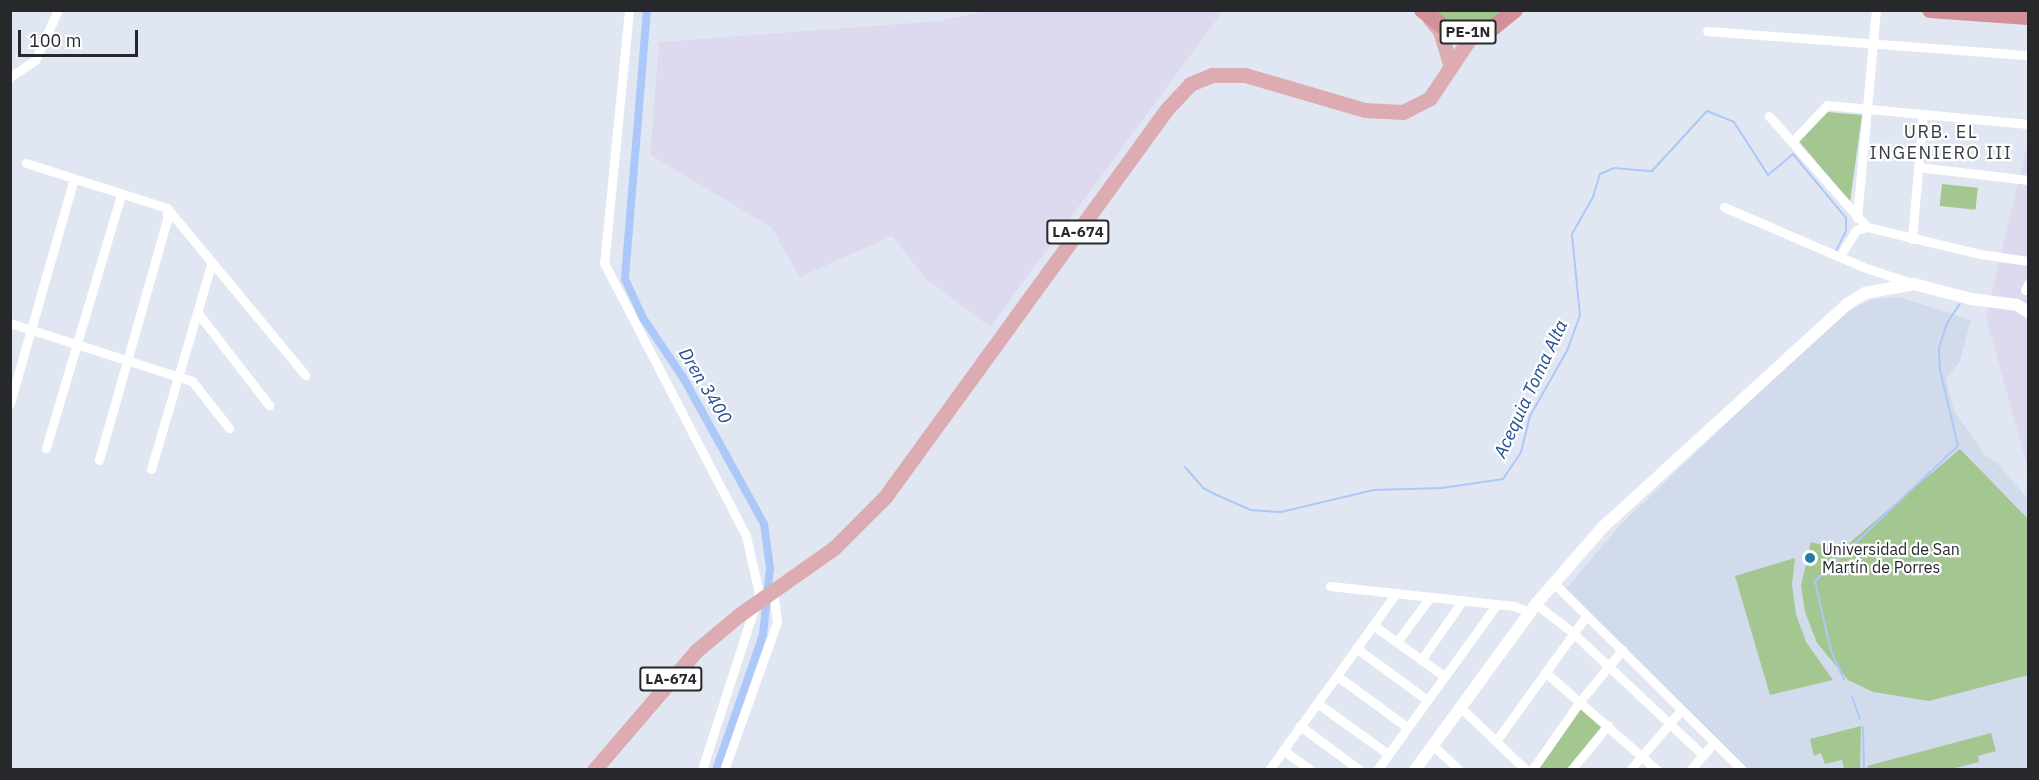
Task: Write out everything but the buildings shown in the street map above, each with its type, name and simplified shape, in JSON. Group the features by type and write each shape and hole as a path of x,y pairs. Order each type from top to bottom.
{"highway":[{"path":"1930,10 2028,18"},
{"name":"PE-1N","path":"1425,14 1445,27 1474,32 1512,14"}],"main road":[{"path":"1425,14 1440,31 1450,64"},
{"name":"LA-674","path":"594,770 696,651 764,597 834,548 885,497 1167,109 1190,84 1212,75 1245,75 1365,110 1390,113 1415,107 1430,98 1450,64 1474,32"}],"street":[{"path":"10,77 35,60 58,10"},
{"path":"629,10 604,263 746,536 759,592 777,622 724,770"},
{"path":"1857,218 1871,42 1876,10"},
{"path":"1707,32 1871,42 2028,56"},
{"path":"1793,141 1827,105 2028,124"},
{"path":"1912,239 1923,114"},
{"path":"1769,116 1793,141 1857,218 1867,226 1912,239 2028,261"},
{"path":"26,164 166,208 305,375"},
{"path":"1918,167 2028,180"},
{"path":"10,403 74,179"},
{"path":"46,448 121,194"},
{"path":"1724,207 1863,267 1954,296 2017,305 2028,312"},
{"path":"99,460 167,220 166,208"},
{"path":"1843,251 1856,230 1867,226"},
{"path":"152,469 212,262"},
{"path":"1415,770 1533,608 1603,527 1847,304 1865,293 1914,284"},
{"path":"197,312 269,405"},
{"path":"10,323 192,381 229,428"},
{"path":"1555,584 1742,770"},
{"path":"1330,586 1533,608 1572,632 1703,755"},
{"path":"1269,770 1396,593"},
{"path":"702,770 764,597"},
{"path":"1397,642 1430,597"},
{"path":"1421,660 1463,600"},
{"path":"1377,770 1497,604"},
{"path":"1496,741 1572,632 1586,616"},
{"path":"1373,625 1444,676"},
{"path":"1356,648 1427,700"},
{"path":"1532,770 1581,700 1622,650"},
{"path":"1545,672 1581,700 1657,770"},
{"path":"1337,676 1407,727"},
{"path":"1317,703 1388,754"},
{"path":"1460,707 1526,770"},
{"path":"1630,770 1681,710"},
{"path":"1571,770 1608,725"},
{"path":"1300,726 1360,770"},
{"path":"1690,770 1714,742"},
{"path":"1432,744 1459,770"},
{"path":"1283,750 1311,770"}],"shaded area":[{"path":"993,10 1223,11 990,327 926,279 892,236 800,277 771,227 650,155 659,42 939,21"},
{"path":"2028,141 2028,470 1986,317"},
{"name":"Universidad de San Martín de Porres","path":"1899,297 1971,320 1960,361 1946,379 1954,411 1985,455 1997,463 2028,499 2028,769 1747,769 1565,590 1619,526 1838,317 1872,299"}],"green space":[{"path":"1426,11 1511,11 1502,18 1458,28"},
{"path":"1828,112 1862,115 1850,202 1798,140"},
{"path":"1942,184 1978,188 1976,210 1940,206"},
{"path":"1960,449 2028,519 2028,675 1929,701 1873,692 1848,680 1817,643 1805,612 1801,586 1811,542 1841,550"},
{"path":"1795,558 1792,585 1796,614 1806,642 1833,680 1770,695 1735,576"},
{"path":"1581,699 1605,725 1570,769 1533,770"},
{"path":"1861,726 1860,769 1844,769 1842,760 1825,764 1821,753 1814,756 1810,739"},
{"path":"1991,733 1996,751 1978,756 1979,762 1951,769 1868,769 1867,766"}],"waterway":[{"name":"Dren 3400","path":"647,10 625,279 643,318 684,379 764,524 770,568 763,635 716,770"},
{"name":"Acequia Toma Alta","path":"1185,467 1203,488 1217,495 1250,510 1281,512 1373,490 1442,488 1503,479 1521,452 1530,416 1567,351 1580,316 1572,234 1593,197 1600,174 1614,168 1652,171 1707,111 1734,122 1768,175 1793,154 1846,218 1846,231 1836,251"},
{"path":"1844,679 1831,651 1815,581 1958,446 1940,370 1939,348 1947,323 1960,304"},
{"path":"1852,697 1860,719"},
{"path":"1863,727 1864,770"}],"place":[{"name":"Universidad de San Martín de Porres","path":"1810,558"}],"district":[{"name":"URB. EL INGENIERO III","path":"1941,143"}]}
